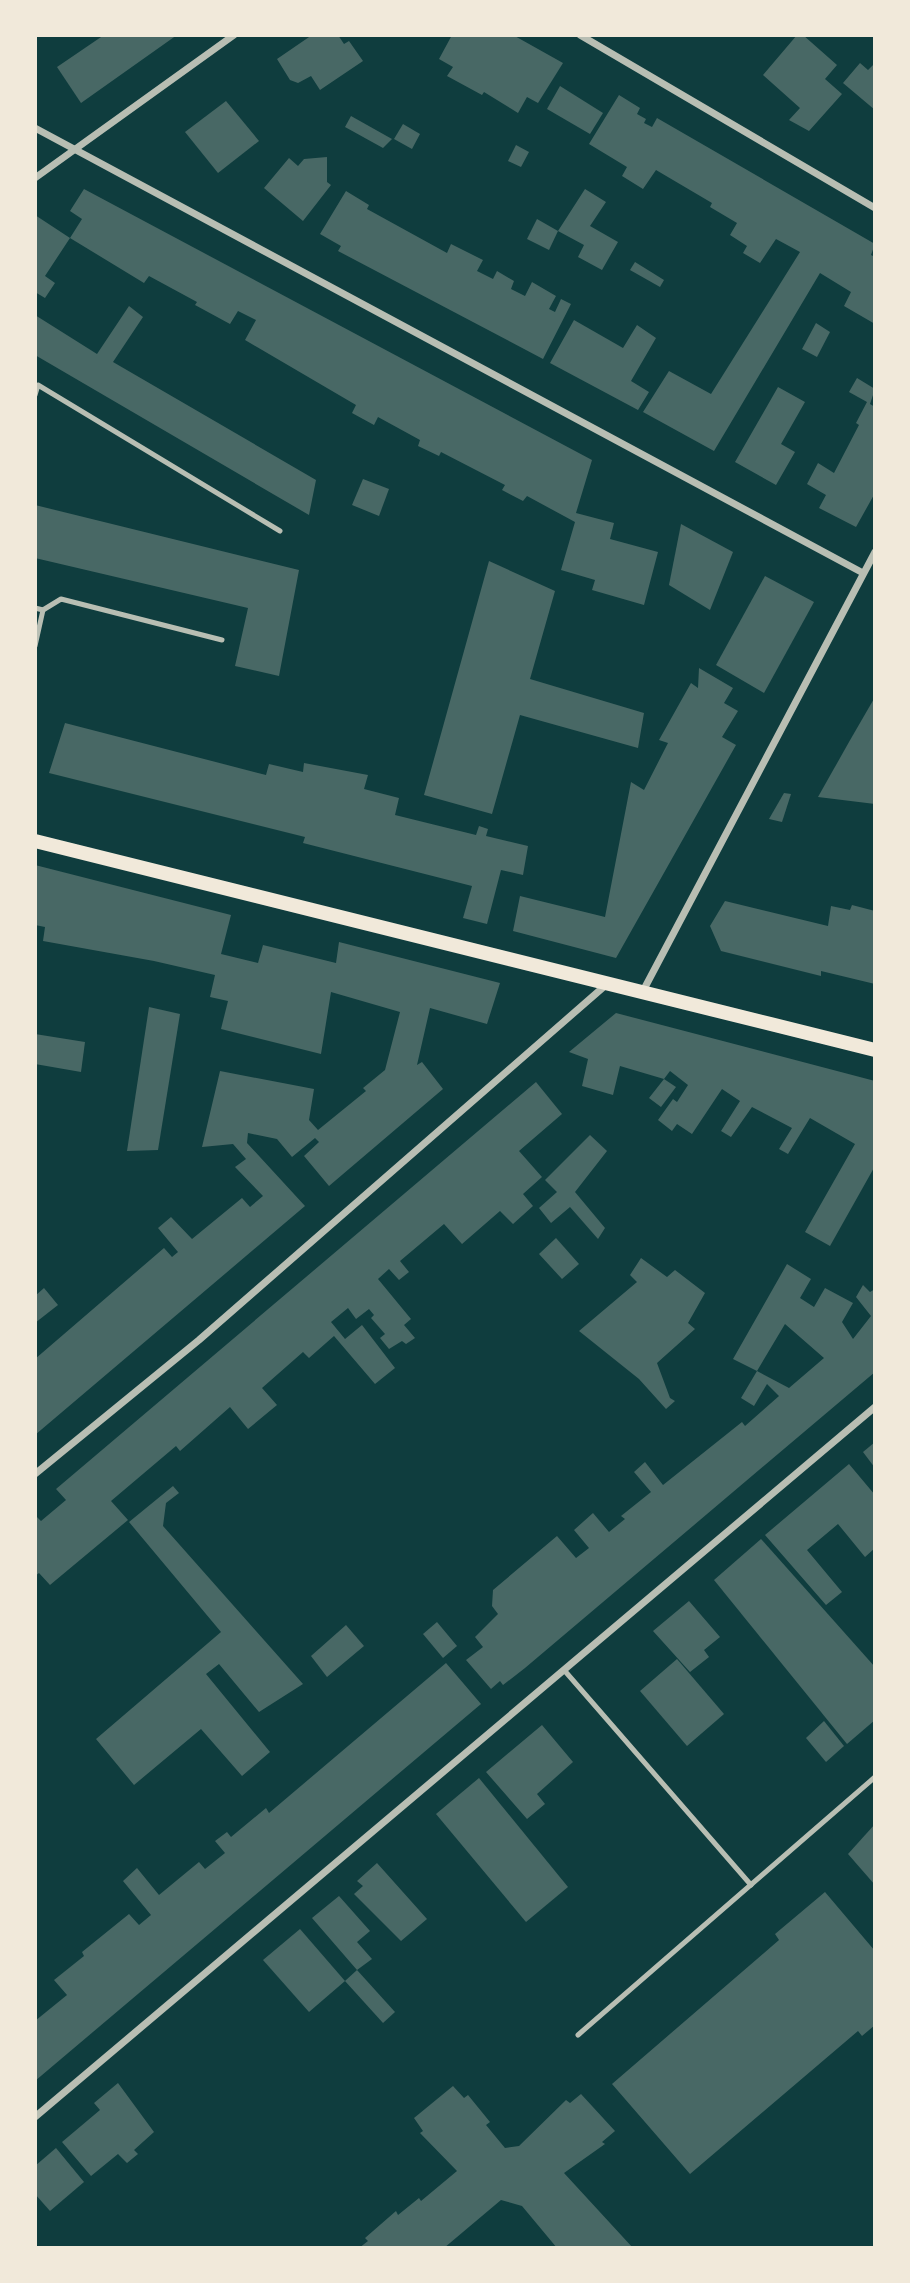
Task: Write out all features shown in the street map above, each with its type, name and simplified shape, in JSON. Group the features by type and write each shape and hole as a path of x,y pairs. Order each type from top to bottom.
{"main road":[{"path":"35,841 875,1050"}],"street":[{"path":"35,178 234,35"},
{"path":"579,35 875,208"},
{"path":"35,128 863,573"},
{"path":"643,991 874,555"},
{"path":"35,1474 199,1339 608,984"},
{"path":"35,2117 875,1407"}],"lane":[{"path":"35,395 38,385 280,531"},
{"path":"35,608 43,610 61,599 222,640"},
{"path":"35,646 43,610"},
{"path":"564,1670 751,1885"},
{"path":"578,2035 875,1777"}],"building":[{"path":"104,35 177,35 81,103 57,67"},
{"path":"312,35 338,35 344,44 349,41 363,61 320,90 311,76 298,83 290,80 277,59"},
{"path":"452,35 513,35 563,63 538,103 527,97 518,113 484,92 482,95 447,76 453,67 439,59"},
{"path":"797,35 803,35 837,65 825,79 842,94 809,131 789,120 800,108 763,75"},
{"path":"860,63 868,70 875,63 875,110 843,83"},
{"path":"560,86 603,113 590,134 547,109"},
{"path":"619,95 640,108 637,114 646,119 644,123 652,127 657,118 875,244 871,255 875,257 875,324 844,306 851,292 820,273 714,451 643,412 669,371 711,394 800,252 776,239 760,263 743,253 747,246 730,235 737,223 710,207 712,203 656,170 643,189 622,176 627,167 589,144"},
{"path":"226,101 259,141 218,173 185,132"},
{"path":"351,116 392,139 383,148 345,127"},
{"path":"403,124 420,134 412,149 394,139"},
{"path":"516,145 529,152 521,167 508,161"},
{"path":"327,157 327,182 331,185 303,221 264,188 289,158 298,166 304,159"},
{"path":"84,189 592,460 576,513 614,523 610,539 658,552 644,605 592,590 595,580 561,570 575,522 527,496 523,501 502,490 505,485 441,452 439,456 418,446 420,440 378,417 374,425 352,413 356,405 245,340 256,320 238,311 230,324 195,305 197,302 149,276 144,283 70,238 82,219 70,211"},
{"path":"585,189 606,202 590,226 618,242 602,270 578,257 584,245 558,231"},
{"path":"346,191 369,205 367,209 447,253 451,244 483,260 477,271 493,279 497,271 514,281 511,289 525,296 532,282 556,296 549,309 555,312 561,299 571,304 543,359 338,251 341,246 320,234"},
{"path":"35,215 70,238 45,276 55,283 45,298 35,292"},
{"path":"537,219 558,231 549,250 527,239"},
{"path":"635,262 664,280 660,287 630,270"},
{"path":"129,306 143,317 113,362 316,480 309,515 35,355 35,315 97,354"},
{"path":"574,320 623,348 637,325 656,338 631,381 649,392 638,410 550,363"},
{"path":"816,323 830,332 817,357 802,349"},
{"path":"857,378 875,389 870,404 875,407 875,493 856,527 819,508 826,495 807,484 818,463 834,473 859,425 856,423 867,402 849,392"},
{"path":"778,387 805,402 781,444 795,452 776,485 735,462"},
{"path":"363,479 389,489 379,516 352,505"},
{"path":"35,505 299,570 279,676 235,666 248,608 35,558"},
{"path":"681,524 733,552 710,610 669,585"},
{"path":"489,561 555,591 530,679 644,713 638,748 520,715 492,814 424,795"},
{"path":"765,576 814,602 764,693 716,665"},
{"path":"699,668 733,688 724,703 738,711 722,737 736,745 616,958 513,931 520,896 605,917 631,782 644,790 668,743 659,740 691,683 698,688"},
{"path":"875,697 875,804 818,797 849,742"},
{"path":"65,723 266,775 269,764 303,772 304,763 368,775 364,789 399,798 395,815 476,835 479,826 488,829 486,836 528,846 523,875 501,870 487,924 463,918 472,886 303,843 305,837 49,773"},
{"path":"784,793 791,794 782,822 769,819"},
{"path":"35,865 231,915 221,954 258,963 263,945 336,963 339,942 500,983 487,1024 430,1008 417,1065 422,1062 443,1089 329,1186 304,1156 319,1142 315,1138 292,1157 277,1139 248,1133 247,1143 305,1206 35,1435 35,1359 164,1248 172,1257 178,1252 158,1228 171,1217 192,1239 242,1198 250,1207 263,1196 235,1167 246,1159 233,1144 202,1147 220,1071 314,1089 309,1120 318,1130 366,1091 363,1088 385,1070 400,1012 331,992 321,1054 221,1029 228,1001 210,997 215,975 43,941 45,927 35,925"},
{"path":"725,901 828,926 831,906 850,910 852,905 875,911 875,984 821,971 821,976 721,951 710,926"},
{"path":"149,1007 180,1014 158,1150 127,1151"},
{"path":"616,1013 875,1081 875,1166 830,1246 805,1232 855,1144 810,1118 788,1154 779,1149 792,1128 752,1107 731,1137 721,1131 740,1101 722,1089 692,1134 677,1124 672,1131 658,1120 673,1099 677,1102 688,1085 670,1071 664,1079 620,1066 613,1095 582,1086 588,1059 569,1052"},
{"path":"35,1034 85,1042 81,1072 35,1064"},
{"path":"664,1079 676,1087 661,1107 649,1098"},
{"path":"536,1082 562,1114 519,1151 542,1177 523,1194 533,1206 513,1224 500,1211 462,1244 444,1224 400,1261 409,1272 399,1280 389,1269 378,1279 411,1319 404,1325 415,1338 406,1344 402,1341 389,1349 380,1338 385,1334 371,1318 374,1315 369,1309 356,1319 348,1308 331,1322 345,1339 362,1325 395,1368 375,1384 334,1336 309,1358 303,1352 262,1388 277,1405 248,1429 230,1407 180,1451 176,1446 111,1501 128,1520 50,1585 39,1573 35,1576 35,1515 41,1521 66,1500 56,1489"},
{"path":"590,1135 607,1151 575,1192 605,1228 598,1239 570,1207 551,1223 539,1208 557,1192 545,1180"},
{"path":"556,1238 579,1264 562,1279 539,1254"},
{"path":"641,1258 667,1277 675,1270 705,1293 688,1323 695,1329 657,1363 670,1398 675,1401 666,1409 639,1379 579,1331 637,1282 630,1275"},
{"path":"787,1264 811,1279 800,1298 814,1307 825,1288 853,1303 842,1322 853,1339 871,1316 856,1297 863,1285 870,1292 875,1289 875,1372 525,1668 503,1685 500,1681 491,1689 466,1660 483,1647 475,1637 498,1614 492,1606 493,1590 557,1536 576,1558 589,1548 574,1530 593,1513 609,1532 625,1519 621,1516 651,1492 634,1472 645,1462 663,1485 742,1422 745,1426 779,1396 767,1384 754,1406 741,1398 757,1371 733,1359","holes":["785,1324 824,1358 789,1388 757,1371"]},
{"path":"44,1288 58,1305 35,1323 35,1296"},
{"path":"875,1442 875,1468 863,1452"},
{"path":"849,1464 875,1495 875,1548 865,1557 838,1524 807,1550 842,1592 826,1605 765,1535"},
{"path":"173,1486 179,1493 166,1503 163,1526 303,1684 259,1712 219,1664 206,1674 270,1752 242,1776 201,1729 134,1785 96,1739 221,1632 129,1522"},
{"path":"761,1539 875,1667 875,1720 847,1744 714,1580"},
{"path":"689,1601 720,1637 704,1650 709,1657 690,1672 653,1631"},
{"path":"437,1622 457,1646 443,1658 423,1634"},
{"path":"346,1625 364,1646 327,1677 311,1656"},
{"path":"677,1659 724,1714 687,1746 640,1691"},
{"path":"446,1663 481,1704 35,2081 35,2021 67,1995 54,1980 84,1956 82,1952 129,1914 139,1925 151,1915 123,1881 137,1868 159,1895 199,1862 205,1869 225,1853 215,1841 227,1832 231,1837 266,1808 269,1813"},
{"path":"824,1721 844,1746 826,1762 806,1738"},
{"path":"542,1725 573,1762 537,1794 545,1804 527,1819 486,1772"},
{"path":"479,1778 568,1887 526,1922 436,1814"},
{"path":"875,1824 875,1885 848,1854"},
{"path":"377,1863 427,1919 401,1941 354,1894 363,1886 357,1881"},
{"path":"825,1892 875,1951 875,2025 862,2036 858,2031 690,2174 612,2084 779,1940 775,1934"},
{"path":"339,1896 370,1931 357,1942 372,1959 357,1970 312,1918"},
{"path":"300,1929 345,1981 309,2012 263,1960"},
{"path":"357,1970 395,2012 383,2023 345,1981"},
{"path":"118,2083 154,2132 134,2150 138,2154 127,2163 118,2154 91,2176 62,2142 100,2110 94,2103"},
{"path":"453,2086 464,2098 468,2095 490,2122 486,2125 505,2148 519,2146 566,2100 570,2103 581,2094 615,2131 602,2142 605,2144 564,2173 633,2248 557,2248 522,2206 501,2200 444,2248 359,2248 368,2241 365,2238 396,2211 398,2215 419,2198 421,2201 457,2171 420,2133 423,2131 414,2118"},
{"path":"56,2148 84,2182 50,2211 35,2194 35,2166"}]}
